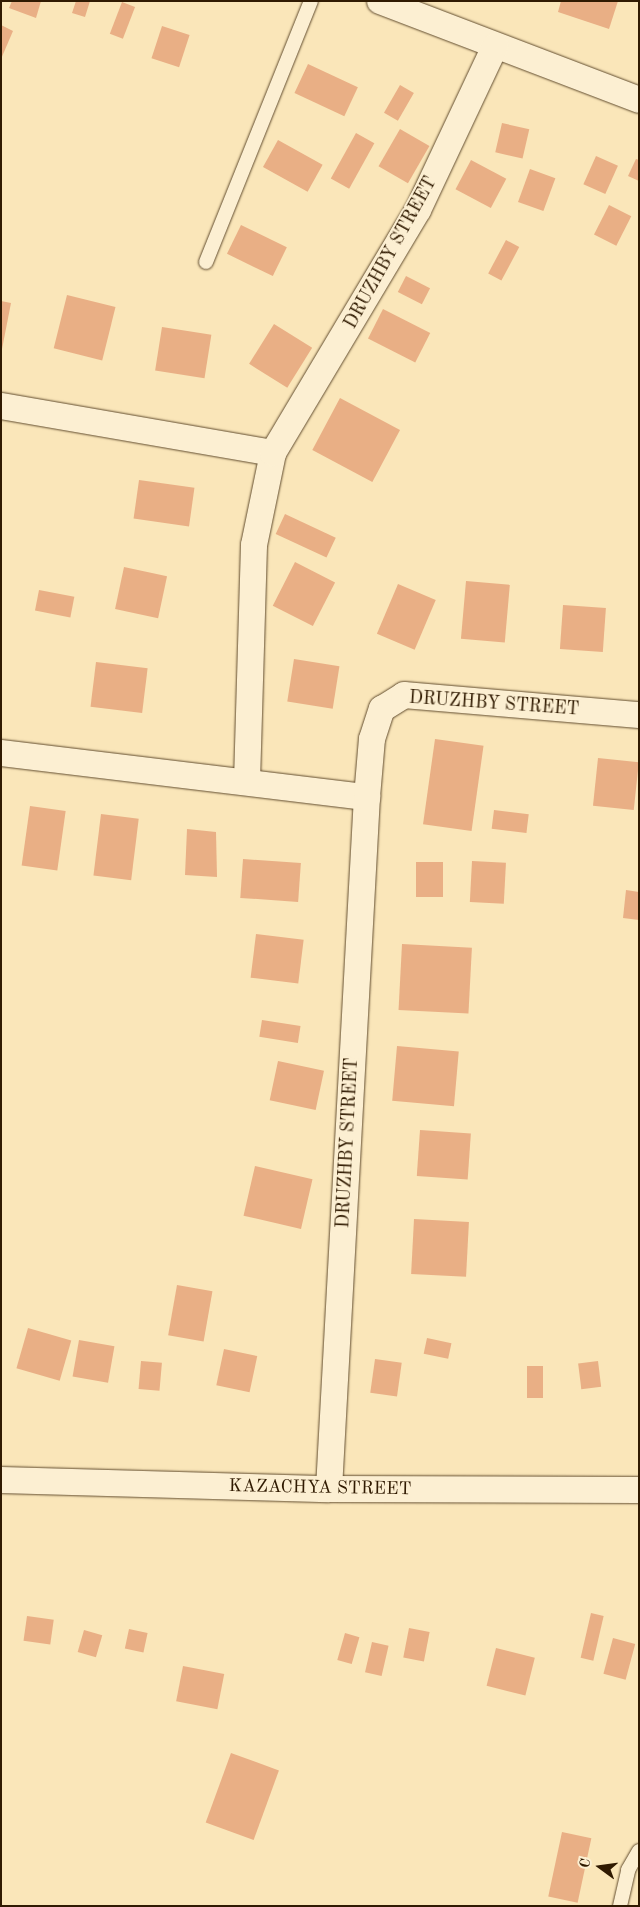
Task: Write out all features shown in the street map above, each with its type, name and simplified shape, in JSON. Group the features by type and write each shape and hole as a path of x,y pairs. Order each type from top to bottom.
{"street":[{"path":"380,1 639,100"},
{"name":"DRUZHBY STREET","path":"247,781 254,545 273,453 418,210 495,46"},
{"path":"1,406 273,453"},
{"name":"DRUZHBY STREET","path":"329,1489 367,796 372,739 382,709 404,695 639,715"},
{"path":"1,753 367,796"},
{"name":"KAZACHYA STREET","path":"1,1480 329,1489 639,1490"}],"lane":[{"path":"206,262 311,1"},
{"path":"620,1906 628,1870 639,1851"}],"building":[{"path":"12,1 41,1 36,18 9,8"},
{"path":"76,1 90,1 85,17 72,13"},
{"path":"561,1 618,1 609,29 558,12"},
{"path":"122,2 135,7 123,39 110,34"},
{"path":"1,25 13,31 1,59"},
{"path":"162,26 190,35 179,67 151,58"},
{"path":"308,64 358,87 344,116 294,93"},
{"path":"400,85 414,93 398,121 384,113"},
{"path":"502,123 529,129 523,159 495,152"},
{"path":"400,129 429,146 408,183 378,166"},
{"path":"356,133 374,143 349,189 331,178"},
{"path":"278,140 323,165 308,192 263,167"},
{"path":"596,156 618,166 605,194 583,184"},
{"path":"636,159 639,160 639,181 628,176"},
{"path":"471,160 506,179 491,208 456,189"},
{"path":"530,169 555,178 543,211 518,202"},
{"path":"609,205 631,216 616,246 594,234"},
{"path":"241,225 287,247 273,276 227,254"},
{"path":"506,240 519,247 501,281 488,274"},
{"path":"406,276 430,288 422,304 398,292"},
{"path":"67,295 116,307 102,360 54,348"},
{"path":"1,301 11,303 2,349 1,349"},
{"path":"383,309 430,333 415,362 368,338"},
{"path":"274,324 312,348 287,388 249,364"},
{"path":"162,327 211,335 205,378 155,370"},
{"path":"340,398 400,430 372,482 312,450"},
{"path":"139,480 194,488 189,526 134,519"},
{"path":"285,514 336,538 326,558 276,534"},
{"path":"295,562 335,582 313,626 273,606"},
{"path":"124,567 167,576 158,618 115,609"},
{"path":"466,581 510,585 505,643 461,639"},
{"path":"398,584 436,600 415,650 377,634"},
{"path":"39,590 74,597 70,617 35,611"},
{"path":"563,605 606,608 603,652 560,649"},
{"path":"294,659 339,666 333,709 287,701"},
{"path":"96,662 148,668 142,713 91,707"},
{"path":"435,739 484,746 472,831 423,824"},
{"path":"598,758 639,762 634,810 593,806"},
{"path":"30,806 66,811 57,870 22,865"},
{"path":"494,810 529,814 526,833 492,829"},
{"path":"101,814 139,819 131,880 93,876"},
{"path":"187,829 216,832 217,877 185,875"},
{"path":"243,859 301,863 298,902 240,898"},
{"path":"472,861 506,863 504,904 470,902"},
{"path":"416,862 443,862 443,897 416,897"},
{"path":"626,890 639,892 639,920 623,918"},
{"path":"256,934 304,940 298,984 251,978"},
{"path":"402,944 472,948 468,1014 399,1010"},
{"path":"262,1020 301,1026 298,1043 259,1037"},
{"path":"397,1046 459,1051 454,1106 392,1101"},
{"path":"278,1061 324,1071 316,1110 270,1100"},
{"path":"420,1130 471,1134 468,1179 417,1176"},
{"path":"255,1166 312,1179 301,1229 244,1216"},
{"path":"414,1219 469,1222 466,1277 411,1274"},
{"path":"177,1285 212,1291 204,1341 168,1335"},
{"path":"28,1328 71,1340 60,1381 16,1368"},
{"path":"427,1338 451,1343 448,1359 424,1354"},
{"path":"79,1340 114,1346 108,1383 73,1376"},
{"path":"224,1349 257,1356 250,1392 216,1385"},
{"path":"375,1359 402,1363 397,1396 370,1393"},
{"path":"141,1361 162,1363 159,1391 139,1389"},
{"path":"598,1361 601,1387 581,1389 578,1363"},
{"path":"527,1366 543,1366 543,1398 527,1398"},
{"path":"591,1613 604,1616 593,1661 581,1658"},
{"path":"27,1616 54,1620 50,1645 24,1641"},
{"path":"409,1628 430,1632 424,1661 403,1657"},
{"path":"129,1629 148,1633 143,1653 125,1649"},
{"path":"84,1630 102,1635 96,1657 78,1652"},
{"path":"345,1633 359,1637 352,1664 337,1660"},
{"path":"613,1638 635,1644 626,1680 603,1674"},
{"path":"372,1642 389,1646 382,1676 365,1672"},
{"path":"496,1648 535,1658 525,1696 487,1686"},
{"path":"183,1666 224,1674 217,1709 176,1701"},
{"path":"231,1753 279,1770 254,1840 206,1823"},
{"path":"562,1832 591,1838 578,1903 548,1897"}]}
